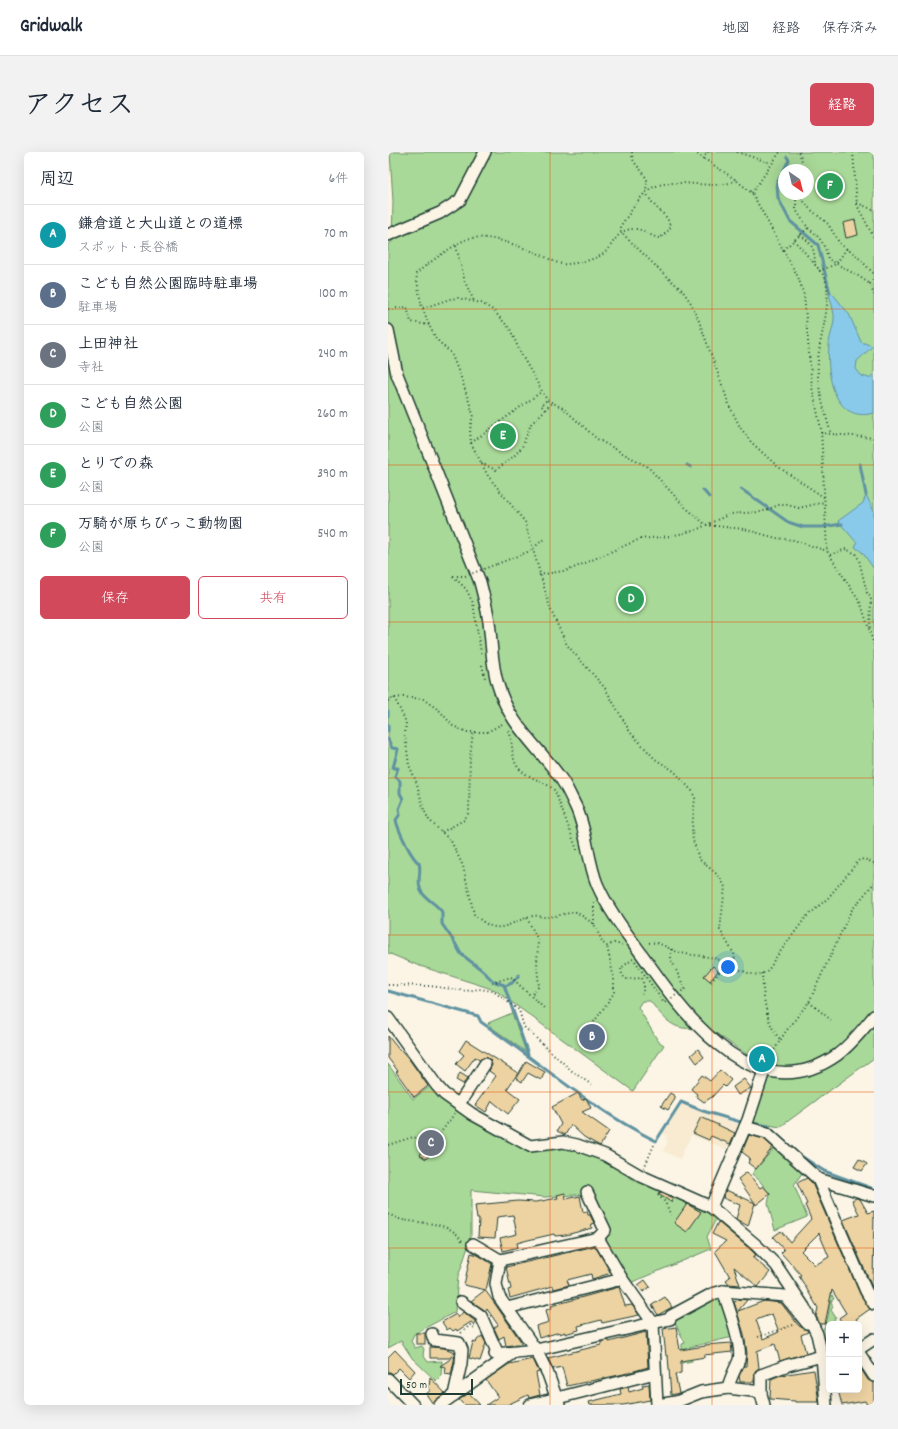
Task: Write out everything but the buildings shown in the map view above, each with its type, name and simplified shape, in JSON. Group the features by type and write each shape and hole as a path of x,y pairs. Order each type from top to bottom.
{"street":[{"path":"388,235 440,213 460,200 485,152"},
{"path":"388,330 397,374 480,582 487,608 497,684 509,713 521,732 566,786 580,817 597,884 608,906 680,1007 706,1034 735,1057 764,1070 784,1073 802,1070 821,1064 850,1045 874,1016"},
{"path":"388,1018 437,1086 476,1116 530,1146 563,1142 577,1145 605,1155 641,1176 711,1207 756,1245 776,1266 804,1307 817,1334 822,1356 826,1405"},
{"path":"459,1104 484,1064"},
{"path":"711,1207 747,1123 764,1070"},
{"path":"747,1123 767,1133 818,1179 866,1291 874,1304"},
{"path":"818,1179 874,1196"},
{"path":"469,1244 500,1260 598,1238 605,1230 587,1192"},
{"path":"598,1238 622,1279 653,1322 654,1373 657,1405 676,1402 701,1392 728,1388 761,1392"},
{"path":"500,1260 496,1284 499,1297 536,1350 548,1374 558,1401"},
{"path":"506,1308 622,1279"},
{"path":"461,1302 481,1316 489,1330 487,1333 497,1354 536,1350 670,1319 671,1316 712,1294 723,1290 785,1296 817,1334"},
{"path":"723,1290 735,1328 739,1358 731,1375 728,1388"},
{"path":"432,1334 434,1340 454,1341 459,1343 462,1350 454,1395"},
{"path":"862,1347 874,1339"},
{"path":"440,1405 513,1352"},
{"path":"764,1405 761,1392 761,1375 788,1365 822,1356"},
{"path":"862,1357 874,1376"},
{"path":"530,1405 558,1401 654,1373"},
{"path":"388,1379 413,1405"}],"path":[{"path":"632,152 636,164 648,182 646,192 621,225 622,232 682,290 691,303 730,407 740,427 751,442 777,466 825,498"},
{"path":"694,152 736,180 752,193 798,276 804,295 812,387 821,433 827,551 861,604 874,645"},
{"path":"702,158 708,152"},
{"path":"737,152 771,163"},
{"path":"752,193 771,163 780,152"},
{"path":"799,152 802,161"},
{"path":"853,152 856,202 874,238"},
{"path":"646,192 656,187 675,182 720,185 736,180"},
{"path":"646,192 658,210 668,217 670,229 660,238 653,238 643,230 633,229 622,232 604,253 579,263 565,265 537,253 488,238 470,238 424,266 416,274 429,325 436,339 451,353 462,380 473,414 470,430 471,443 488,476 525,522 550,611 568,645 605,688 630,732 655,759 670,768 692,791 695,798 692,829 694,840 700,859 720,877 725,887 720,930 729,944 736,968"},
{"path":"796,200 796,210 806,229 817,234 823,242 828,259 870,284 874,295"},
{"path":"802,200 833,230 836,239 840,244 848,248 874,275 870,284"},
{"path":"856,202 874,210"},
{"path":"783,250 806,229"},
{"path":"800,235 810,241 813,247 815,266"},
{"path":"794,240 825,276 826,315 817,364 822,402 831,434"},
{"path":"456,246 465,282 474,301"},
{"path":"821,271 836,264 848,248"},
{"path":"424,308 458,298 481,303 493,310 502,318 510,329 547,400 564,408 598,439 648,467 685,507 706,525 744,529 776,538 794,540 827,551"},
{"path":"388,309 407,307 411,322 429,325"},
{"path":"471,443 542,392"},
{"path":"545,410 541,405 547,400"},
{"path":"481,462 496,470 503,465 522,447 531,424 553,402"},
{"path":"821,433 874,438"},
{"path":"539,575 569,570 640,538 671,536 696,530 730,514 761,512 779,505 799,508 825,502"},
{"path":"481,657 472,603 466,590 452,576 465,576 533,550 545,538"},
{"path":"830,555 846,548 856,554 859,560 867,593 871,598 870,630"},
{"path":"482,661 485,680"},
{"path":"388,701 394,697 395,699 403,697 423,699 440,711 453,726 467,732 487,732 505,722 511,736 514,762 523,772 550,786 555,791 578,857"},
{"path":"395,699 406,722 405,736 410,765 424,810 429,820 451,841 463,866 474,914 492,927 507,927 534,915 545,917 576,912 594,924"},
{"path":"442,832 464,820 469,812 470,763 473,732"},
{"path":"649,943 654,942 680,953 697,954 727,963 756,975 762,973 771,968 774,960 806,917 828,898 859,860 864,859 874,863"},
{"path":"764,1070 773,1050 781,1040 786,1030 809,1002 824,973 844,924 859,900 874,883"},
{"path":"594,898 594,924 603,943 607,946 614,979 614,993 594,1022"},
{"path":"527,918 538,940 537,967 539,986 531,996"},
{"path":"607,946 614,943 622,945 626,949"},
{"path":"642,994 644,987 642,978 626,979 622,975 621,968 633,959 664,1003 685,989 671,959 671,949"},
{"path":"711,982 727,963"},
{"path":"762,973 769,1016 776,1034 781,1040"},
{"path":"492,983 510,978 546,1010"},
{"path":"388,985 430,986 466,991 479,989 493,991 519,1010 524,1027 573,1072 592,1085"},
{"path":"809,1002 831,1020"},
{"path":"428,1150 453,1116"},
{"path":"388,1145 413,1137 433,1143"},
{"path":"641,1176 654,1145"},
{"path":"654,1182 657,1195 666,1202 671,1215"},
{"path":"388,1214 402,1220 439,1225 459,1235 469,1244"},
{"path":"758,1337 805,1321"},
{"path":"454,1341 470,1325 479,1330 487,1327"}],"shaded area":[{"path":"681,1103 741,1125 730,1151 691,1135 680,1159 663,1151 668,1141 665,1139 667,1136 662,1133"}],"green space":[{"path":"390,152 874,152 874,1058 780,1127 752,1122 765,1083 766,1062 749,1056 704,1025 694,1028 686,1028 672,1024 661,1015 650,1001 642,1001 638,1007 658,1041 664,1045 633,1091 495,990 417,965 388,953 388,244 392,242 393,201"},
{"path":"512,1013 526,1052 491,1027 488,1023"},
{"path":"388,1064 413,1099 433,1084 529,1149 564,1145 604,1156 691,1201 716,1219 707,1237 711,1249 630,1283 603,1237 590,1194 545,1197 471,1190 471,1238 458,1277 455,1312 414,1334 411,1341 415,1348 422,1346 424,1349 423,1355 428,1362 442,1361 441,1376 436,1381 412,1358 401,1341 388,1348"},
{"path":"774,1148 802,1173 794,1185 807,1217 775,1230 768,1204 770,1194 752,1174"},
{"path":"830,1291 834,1299 831,1301 833,1307 831,1310 836,1318 834,1319 835,1321 826,1321 829,1308 828,1296"},
{"path":"722,1293 733,1337 690,1347 692,1361 682,1363 682,1344 685,1343 673,1319"},
{"path":"826,1323 826,1338 823,1338 821,1333"}],"water":[{"path":"832,293 849,314 861,342 873,346 857,361 856,369 862,376 869,378 874,374 874,413 860,414 850,411 841,404 831,383 828,357 829,342 834,319 829,294"},
{"path":"866,495 874,511 874,569 862,552 855,547 857,543 838,521 863,503"}],"waterway":[{"path":"787,157 789,160 777,183 778,198 790,221 818,245 830,293"},
{"path":"860,464 866,495"},
{"path":"687,465 691,467"},
{"path":"741,489 788,522 803,527 822,527 842,524"},
{"path":"703,490 709,497"},
{"path":"388,711 388,716"},
{"path":"388,724 388,731"},
{"path":"388,739 392,748 398,749 393,768 398,768 395,776 400,781 400,793 403,799 399,809 400,814 396,820 406,844 419,863 419,884 421,891 442,912 442,924 461,954 482,970 493,981 504,985 528,1054"},
{"path":"505,986 512,983 519,975"},
{"path":"388,991 478,1016 481,1022 588,1100 633,1129 656,1141 681,1102 703,1111 744,1123"},
{"path":"750,1123 768,1126 798,1154 824,1171 871,1188"}],"place":[{"name":"万騎が原ちびっこ動物園","path":"830,186"},
{"name":"とりでの森","path":"503,436"},
{"name":"こども自然公園","path":"631,599"},
{"name":"こども自然公園臨時駐車場","path":"592,1037"},
{"name":"鎌倉道と大山道との道標","path":"762,1059"},
{"name":"上田神社","path":"431,1143"}]}
